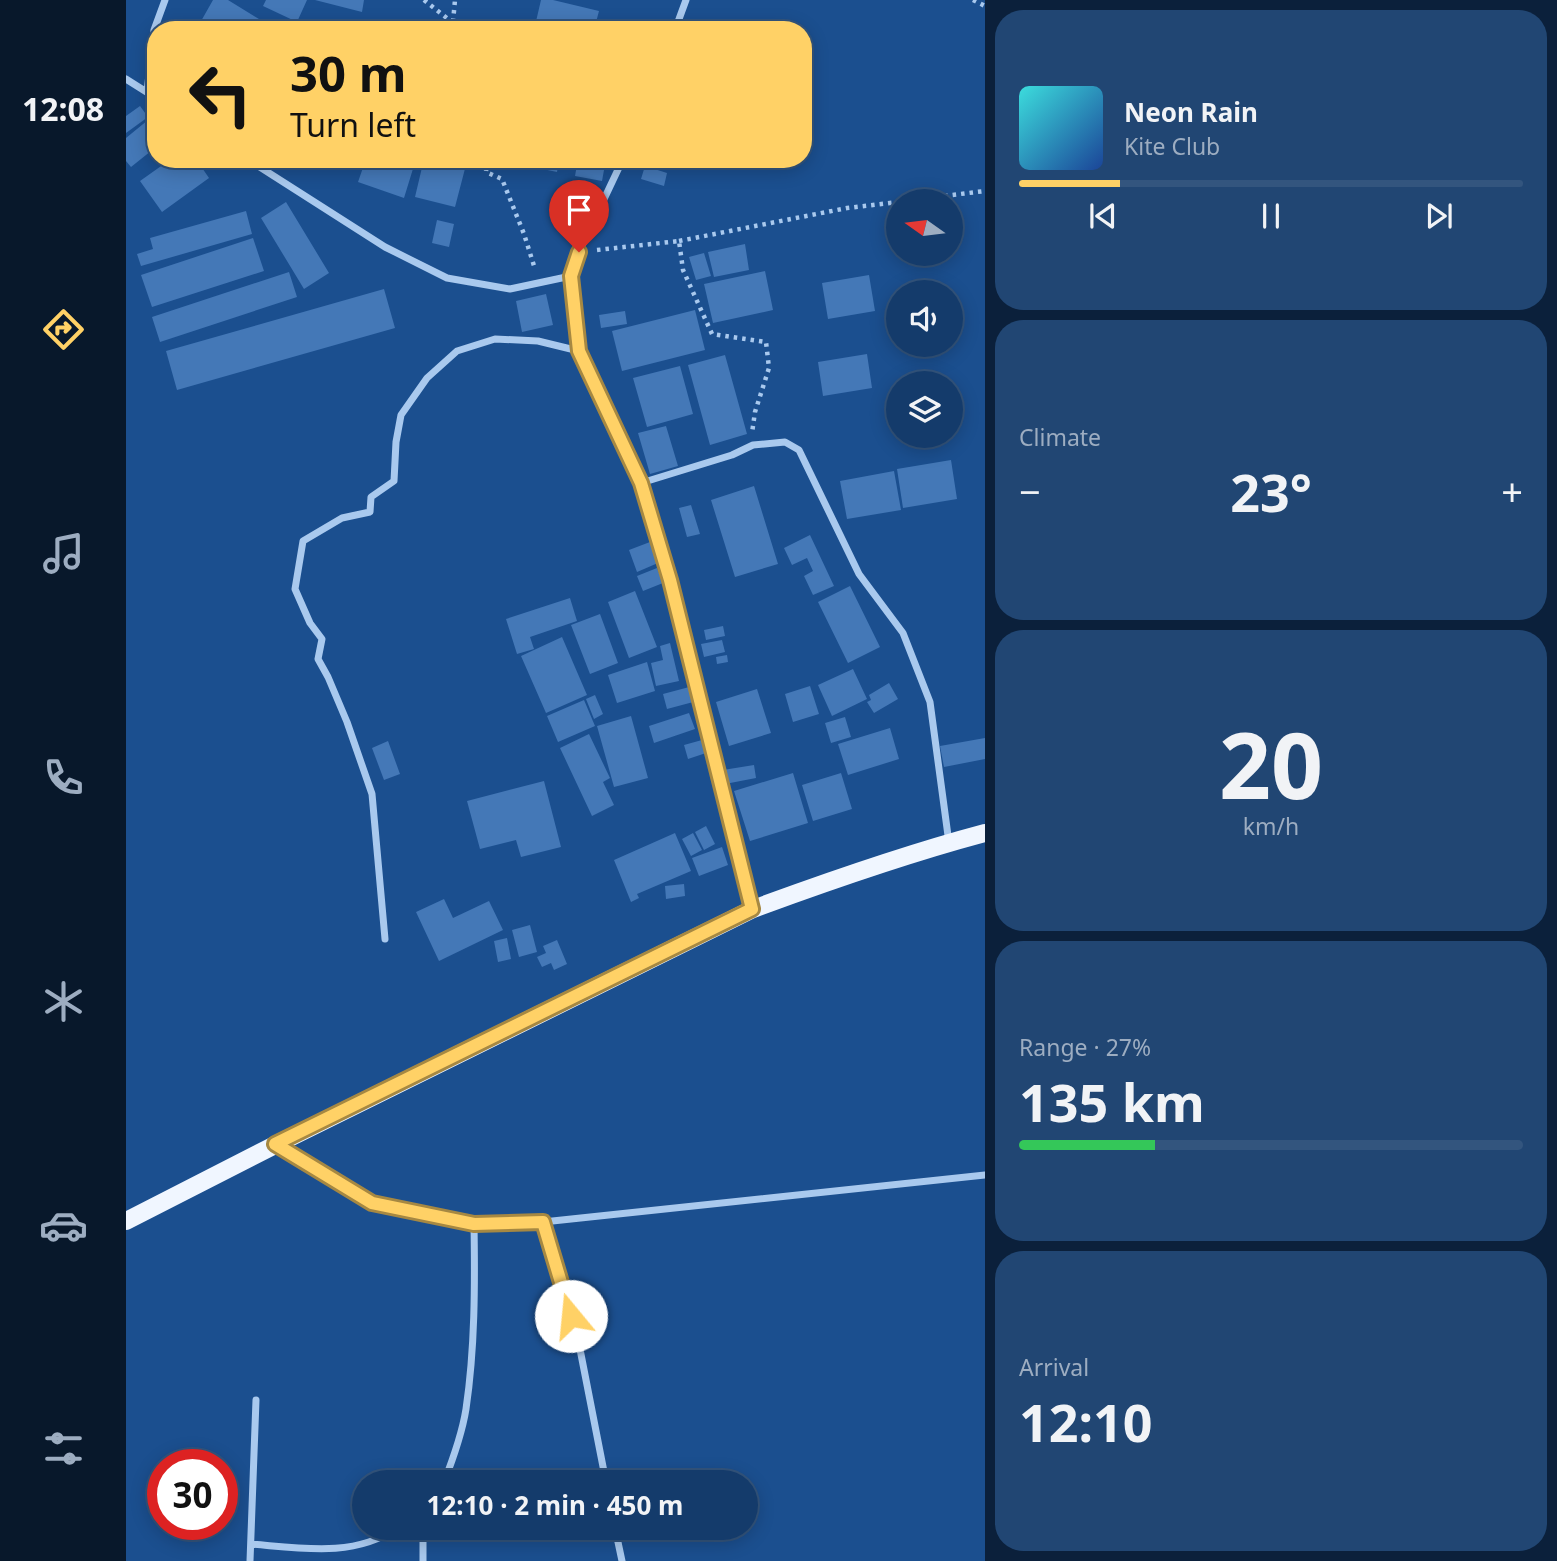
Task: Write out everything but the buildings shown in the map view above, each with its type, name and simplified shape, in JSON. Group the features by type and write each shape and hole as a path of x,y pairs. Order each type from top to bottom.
{"main road":[{"path":"126,1221 275,1144 752,909 834,879 985,833"}],"street":[{"path":"157,21 165,0"},
{"path":"678,21 686,0"},
{"path":"126,79 146,92 147,84"},
{"path":"261,168 385,247 447,278 510,289 571,276"},
{"path":"619,168 579,252 571,276 579,351 641,483 670,580 752,909"},
{"path":"385,939 372,794 347,722 318,659 322,639 310,623 295,589 303,541 342,518 370,512 371,497 394,481 396,442 401,415 428,378 457,351 495,340 538,341 579,351"},
{"path":"641,483 732,455 753,445 785,442 799,450 859,575 903,633 930,702 949,843"},
{"path":"275,1144 372,1203 474,1224 543,1222 985,1175"},
{"path":"543,1222 578,1339 604,1470"},
{"path":"448,1470 466,1411 475,1289 474,1224"},
{"path":"250,1561 256,1401"},
{"path":"251,1544 324,1549 363,1545 373,1540"},
{"path":"423,1540 423,1561"},
{"path":"618,1540 622,1561"}],"path":[{"path":"424,0 450,21"},
{"path":"453,21 455,0"},
{"path":"973,0 985,6"},
{"path":"486,168 486,172 502,178 524,234 539,283"},
{"path":"963,194 985,191"},
{"path":"579,252 679,241 822,212 886,204"},
{"path":"679,241 683,270 712,334 766,342 769,368 755,412 753,445"}],"route":[{"path":"571,1316 543,1222 474,1224 372,1203 275,1144 752,909 670,580 641,483 579,351 571,276 579,252"}]}
